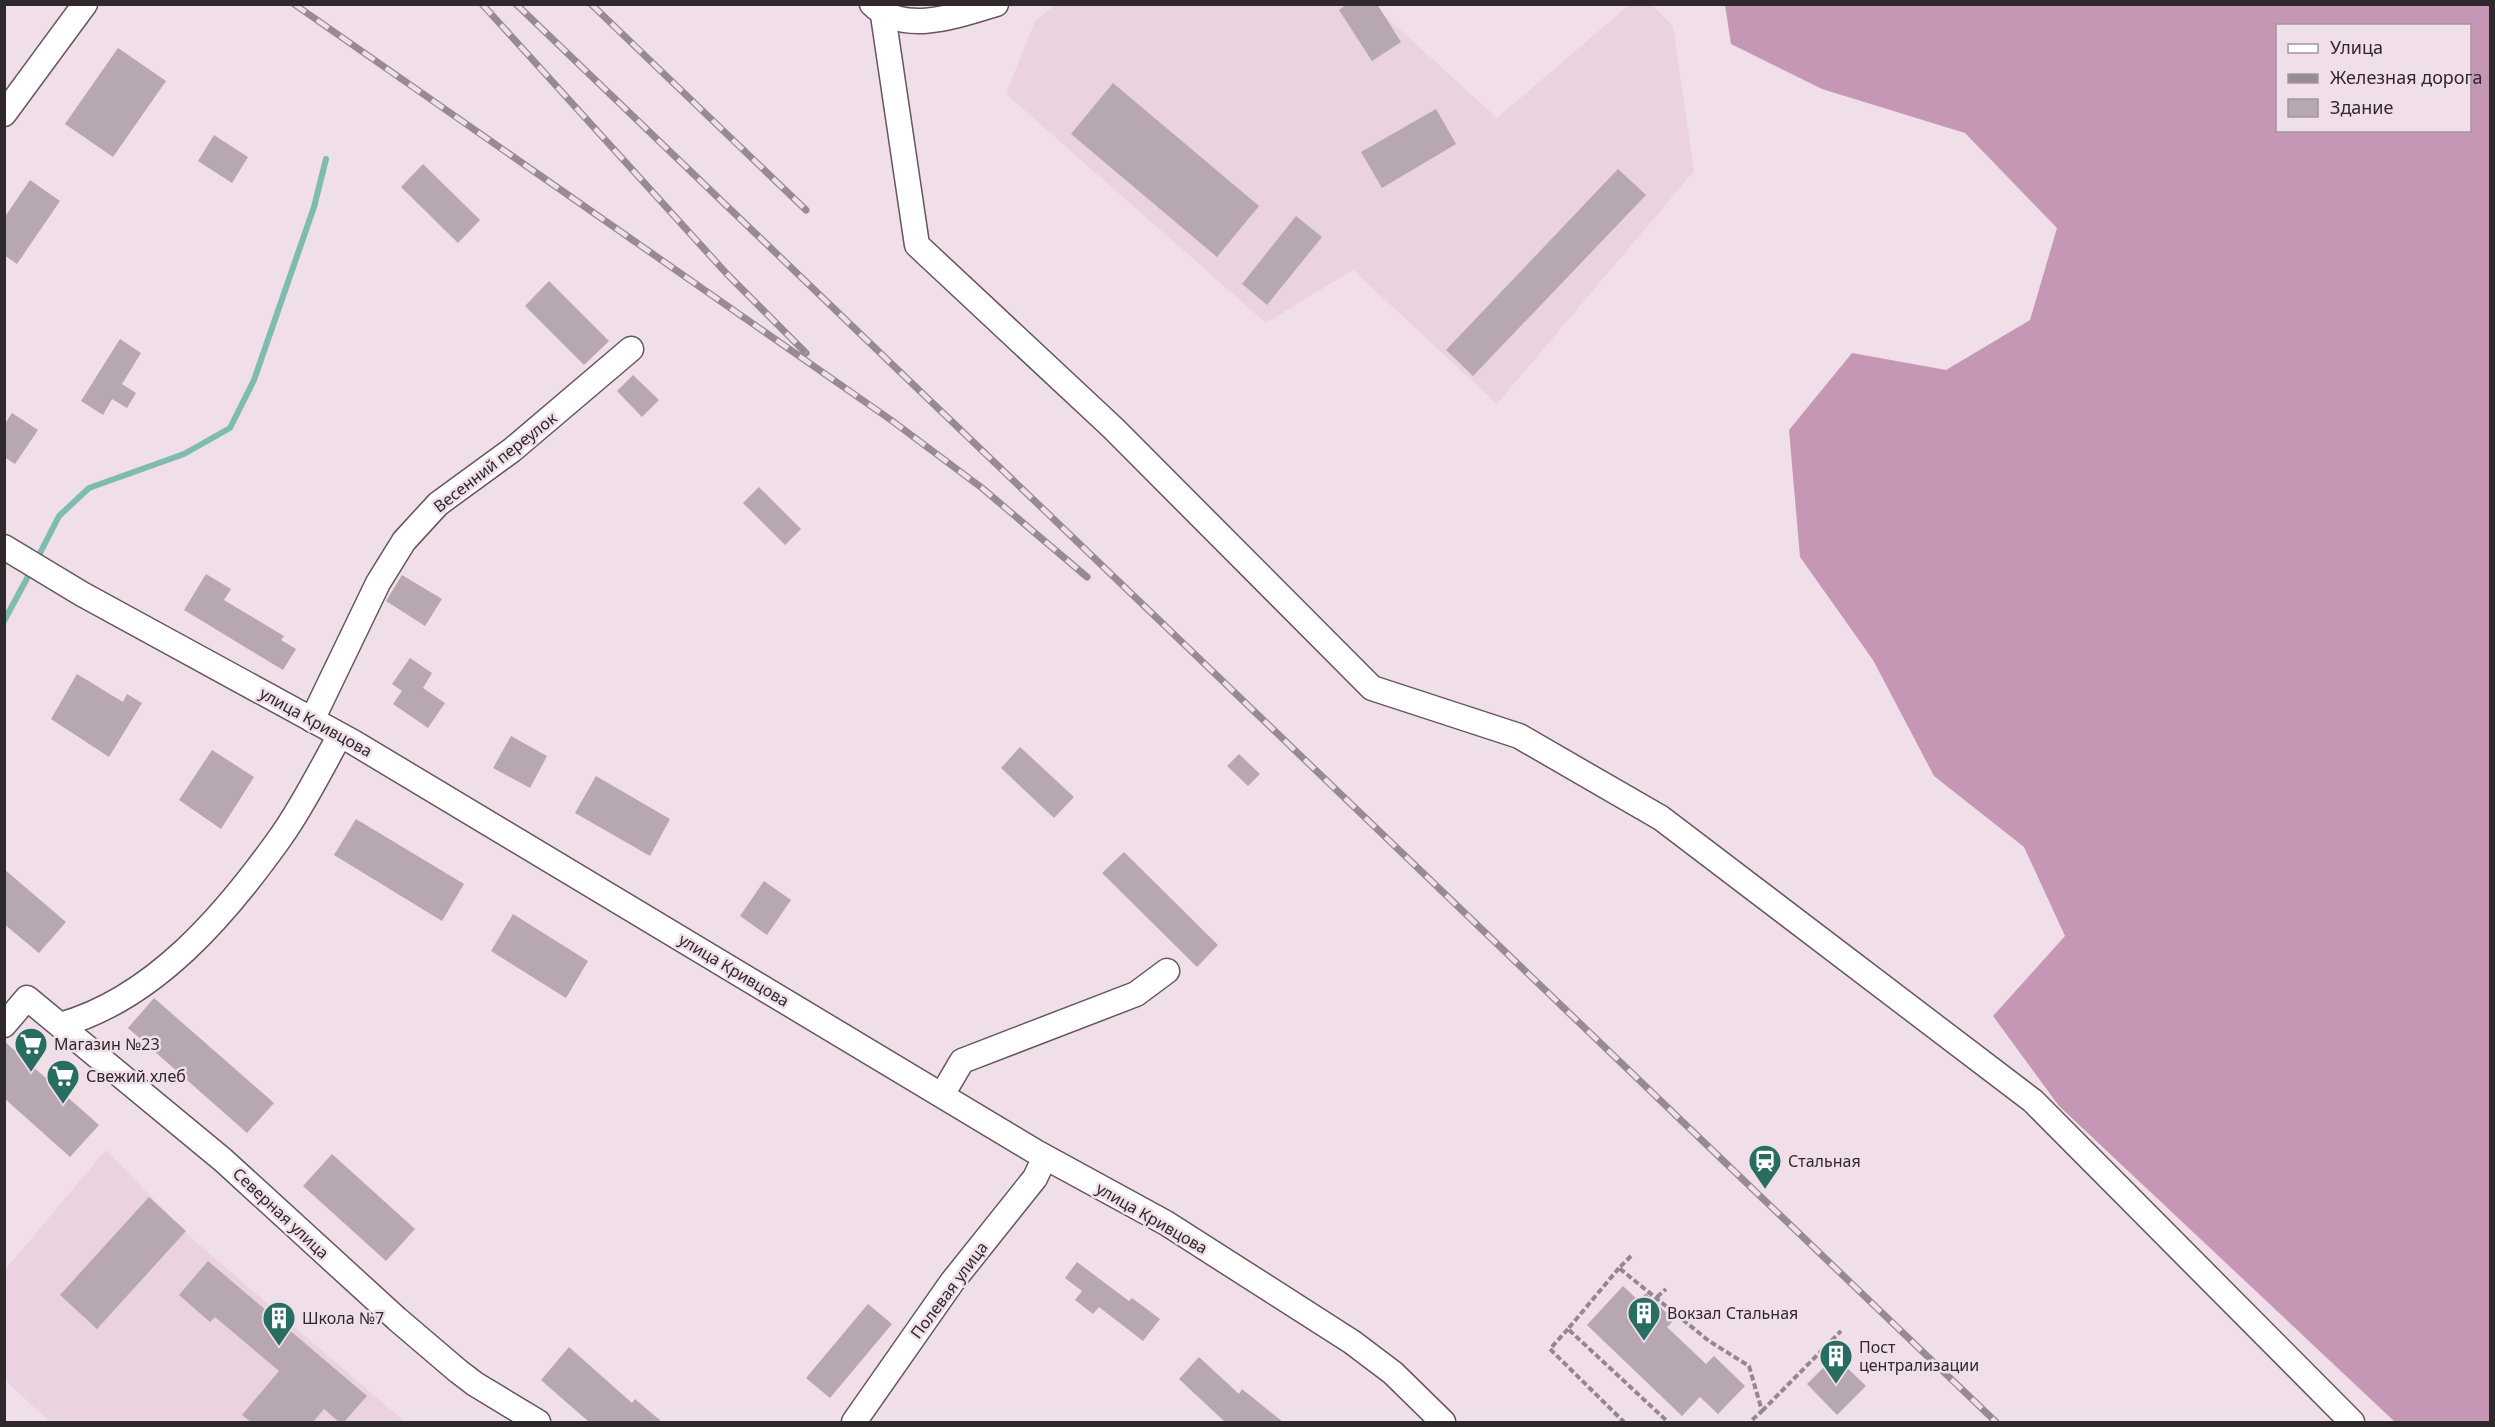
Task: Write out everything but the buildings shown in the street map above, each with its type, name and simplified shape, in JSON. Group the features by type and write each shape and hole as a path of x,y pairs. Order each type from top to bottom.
{"street":[{"path":"996,4 934,22 878,10 917,245 1113,428 1372,688 1519,736 1661,818 2033,1101 2352,1422"},
{"path":"4,114 73,9"},
{"name":"Весенний переулок","path":"312,720 378,583 404,541 438,504 512,450 631,349"},
{"name":"улица Кривцова","path":"4,548 82,594 340,735 1045,1157 1166,1223 1352,1342 1393,1373 1443,1422"},
{"path":"60,1025 90,1015 123,997 161,971 219,914 281,837 340,735"},
{"path":"942,1095 962,1061 1136,994 1167,970"},
{"name":"Северная улица","path":"4,1025 27,998 223,1160 397,1319 458,1371 475,1384 538,1422"},
{"name":"Полевая улица","path":"854,1422 952,1282 1035,1178 1045,1157"}],"path":[{"path":"1624,1422 1550,1350 1631,1256"},
{"path":"1619,1268 1709,1341 1749,1366 1762,1411"},
{"path":"1657,1297 1666,1289"},
{"path":"1568,1329 1668,1422"},
{"path":"1750,1422 1841,1331"}],"shaded area":[{"path":"1055,5 1373,5 1497,118 1629,5 1652,5 1673,26 1694,171 1497,404 1353,270 1266,323 1006,94 1035,21"},
{"path":"1725,5 2490,5 2490,1422 2395,1422 2059,1106 1993,1016 2065,936 2024,847 1934,776 1873,660 1800,557 1789,430 1852,353 1946,370 2030,320 2057,228 1965,133 1822,89 1731,44"},
{"path":"106,1150 189,1236 405,1422 50,1422 5,1380 4,1271"}],"waterway":[{"path":"37,559 59,516 89,488 184,454 230,428 254,380 314,207 326,159"},
{"path":"4,621 31,571"}],"railway":[{"path":"294,4 891,420 982,488 1087,577"},
{"path":"482,4 726,273 806,353"},
{"path":"516,4 1996,1422"},
{"path":"591,4 806,210"}],"place":[{"name":"Магазин №23","path":"31,1073"},
{"name":"Свежий хлеб","path":"63,1105"},
{"name":"Стальная","path":"1765,1190"},
{"name":"Вокзал Стальная","path":"1644,1342"},
{"name":"Школа №7","path":"279,1347"},
{"name":"Пост централизации","path":"1836,1385"}]}
